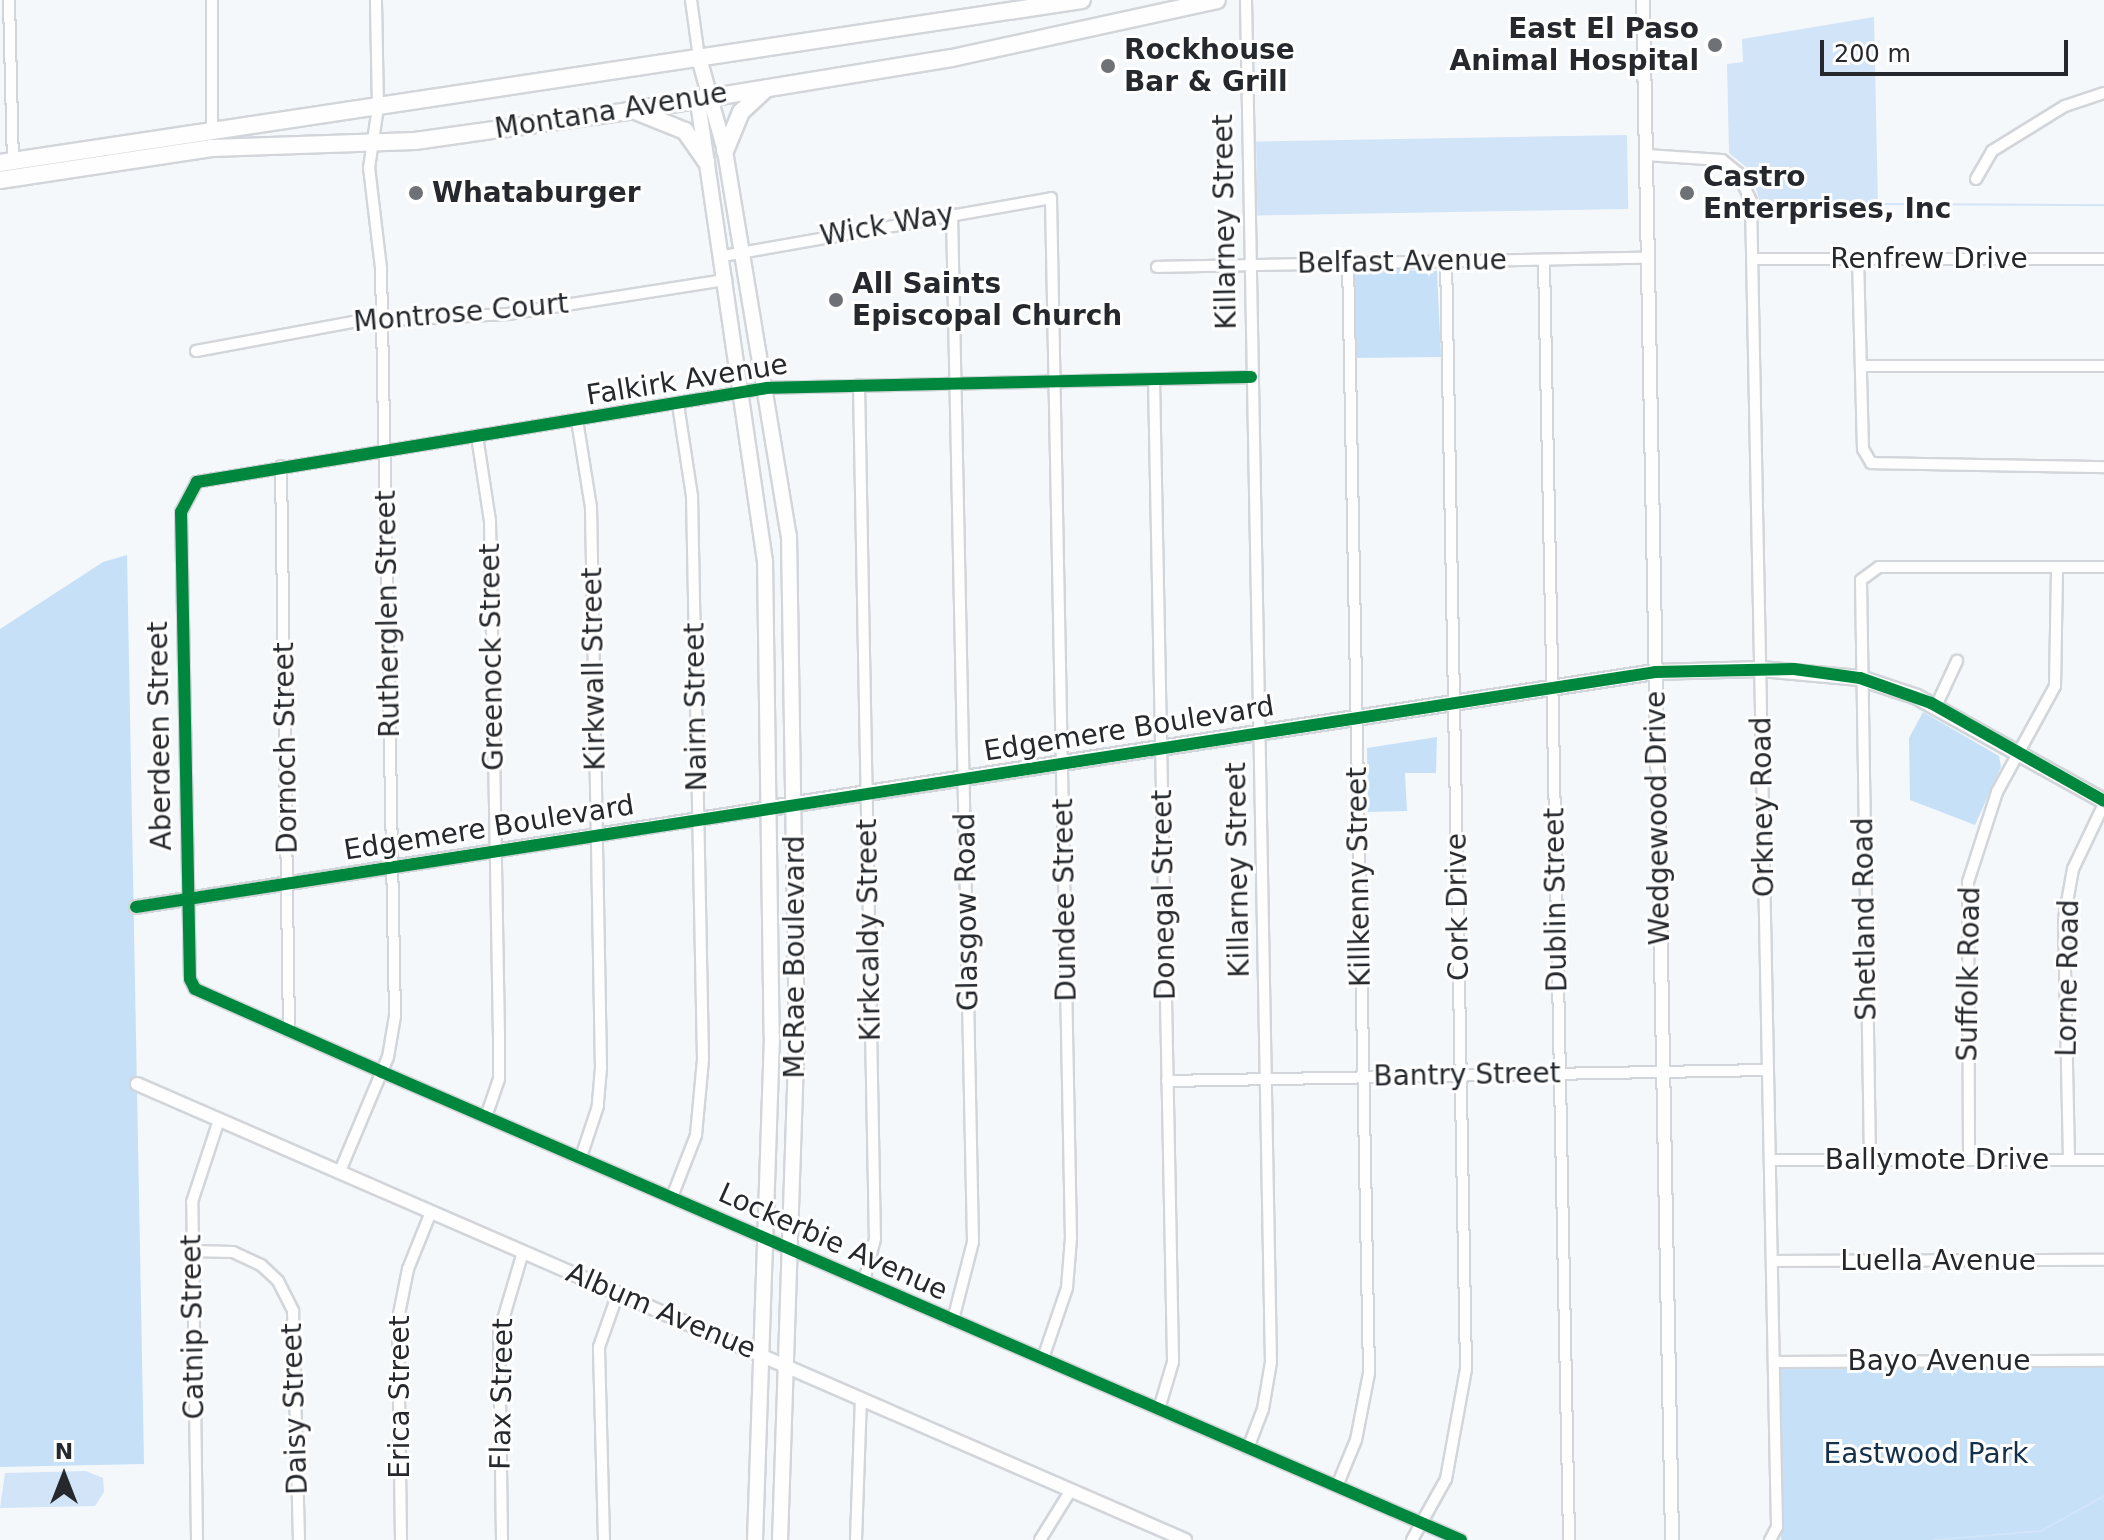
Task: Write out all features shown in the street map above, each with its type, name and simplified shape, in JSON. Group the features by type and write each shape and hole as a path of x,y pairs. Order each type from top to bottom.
{"highway":[{"name":"Montana Avenue","path":"6,162 699,58 1012,5 1082,0"},
{"name":"Montana Avenue","path":"0,180 212,148 370,143 628,111 705,95 952,58 1217,0"},
{"path":"725,151 741,112 770,86"},
{"path":"628,111 674,123 693,138 706,161"}],"main road":[{"name":"McRae Boulevard","path":"699,58 705,95 717,111 725,151 767,388 789,536 797,1028 780,1540"},
{"name":"McRae Boulevard","path":"705,95 699,109 706,161 762,516 770,808 766,1239 755,1540"},
{"name":"Edgemere Boulevard","path":"770,808 1655,672 1761,669 1860,678 1936,706 2104,802"},
{"path":"757,1470 782,1472"}],"street":[{"path":"6,162 9,0"},
{"path":"212,0 212,129"},
{"name":"Rutherglen Street","path":"340,1171 382,1072 395,1016 383,319 370,143 378,107 376,0"},
{"path":"691,0 699,58"},
{"name":"Killarney Street","path":"1246,0 1270,1376 1248,1448"},
{"name":"Wedgewood Drive","path":"1643,0 1672,1540"},
{"path":"1976,179 2004,142 2065,106 2104,93"},
{"name":"Orkney Road","path":"1646,155 1701,155 1738,173 1751,201 1777,1527 1770,1540"},
{"name":"Wick Way","path":"723,256 743,249 1051,198"},
{"name":"Dundee Street","path":"1043,1358 1071,1261 1051,198"},
{"name":"Glasgow Road","path":"952,214 973,1242 953,1320"},
{"name":"Belfast Avenue","path":"1157,267 1648,258"},
{"name":"Renfrew Drive","path":"1754,259 2104,259"},
{"path":"1858,259 1863,449 1876,465 2104,467"},
{"name":"Dublin Street","path":"1544,260 1569,1540"},
{"name":"Cork Drive","path":"1412,1540 1424,1526 1446,1479 1465,1396 1446,261"},
{"name":"Killkenny Street","path":"1337,1486 1356,1440 1369,1373 1348,263"},
{"name":"Montrose Court","path":"196,351 383,319 508,314 726,280"},
{"path":"1861,366 2104,366"},
{"name":"Falkirk Avenue","path":"187,491 203,478 678,405 767,388 1251,377"},
{"name":"Donegal Street","path":"1154,379 1173,1362 1159,1409"},
{"name":"Kirkcaldy Street","path":"859,385 875,1239 864,1281"},
{"name":"Nairn Street","path":"672,1197 690,1157 702,1091 692,496 678,405"},
{"name":"Kirkwall Street","path":"577,420 591,507 601,1068 598,1106 581,1157"},
{"name":"Greenock Street","path":"477,436 490,521 499,1063 486,1116"},
{"name":"Dornoch Street","path":"281,466 289,1031"},
{"name":"Aberdeen Street","path":"187,491 181,512 191,982"},
{"path":"2057,567 2104,567"},
{"name":"Shetland Road","path":"1870,1160 1859,586 1872,569 2057,567"},
{"name":"Suffolk Road","path":"1969,1160 1968,882 1984,824 2018,752 2055,686 2057,567"},
{"path":"1936,706 1957,661"},
{"name":"Lorne Road","path":"2069,1160 2064,919 2073,869 2104,802"},
{"name":"Edgemere Boulevard","path":"136,907 770,808"},
{"name":"Lockerbie Avenue","path":"191,982 289,1031 382,1072 1461,1540"},
{"name":"Bantry Street","path":"1167,1081 1768,1070"},
{"name":"Album Avenue","path":"137,1084 1071,1490 1158,1535 1185,1540"},
{"name":"Catnip Street","path":"197,1540 191,1251 195,1186 219,1120"},
{"name":"Ballymote Drive","path":"1770,1160 2104,1160"},
{"name":"Erica Street","path":"401,1540 398,1319 408,1269 431,1212"},
{"name":"Daisy Street","path":"191,1251 233,1252 261,1265 278,1281 293,1311 299,1540"},
{"name":"Flax Street","path":"502,1540 499,1333 523,1252"},
{"name":"Luella Avenue","path":"1772,1261 2104,1260"},
{"path":"604,1540 599,1347 618,1293"},
{"name":"Bayo Avenue","path":"1774,1362 2104,1361"},
{"path":"856,1540 861,1399"},
{"path":"1040,1540 1071,1490"}],"green space":[{"path":"1359,269 1437,271 1441,357 1355,358 1353,275"},
{"path":"127,555 144,1464 0,1467 0,629 103,562"},
{"path":"1923,712 1999,756 2001,767 1975,825 1910,800 1909,738"},
{"path":"1437,737 1436,773 1405,773 1407,811 1368,812 1367,748"},
{"name":"Eastwood Park","path":"1781,1366 2104,1366 2104,1540 1781,1540"}],"shaded area":[{"path":"1874,17 1878,206 1761,206 1751,171 1729,153 1727,64 1743,62 1742,39"},
{"path":"1627,135 1628,209 1257,215 1256,141"},
{"path":"86,1471 103,1478 104,1492 95,1506 0,1508 5,1473"}],"waterway":[{"path":"1877,204 2104,205"},
{"path":"1934,1540 2041,1531 2104,1496"}],"cycle path":[{"path":"1251,377 767,388 197,482 181,512 190,979 195,989 382,1072 1461,1540"},
{"path":"136,907 1655,672 1794,669 1860,678 1931,703 2104,801"}],"place":[{"name":"East El Paso Animal Hospital","path":"1715,45"},
{"name":"Rockhouse Bar & Grill","path":"1108,66"},
{"name":"Whataburger","path":"416,193"},
{"name":"Castro Enterprises, Inc","path":"1687,193"},
{"name":"All Saints Episcopal Church","path":"836,300"}]}
